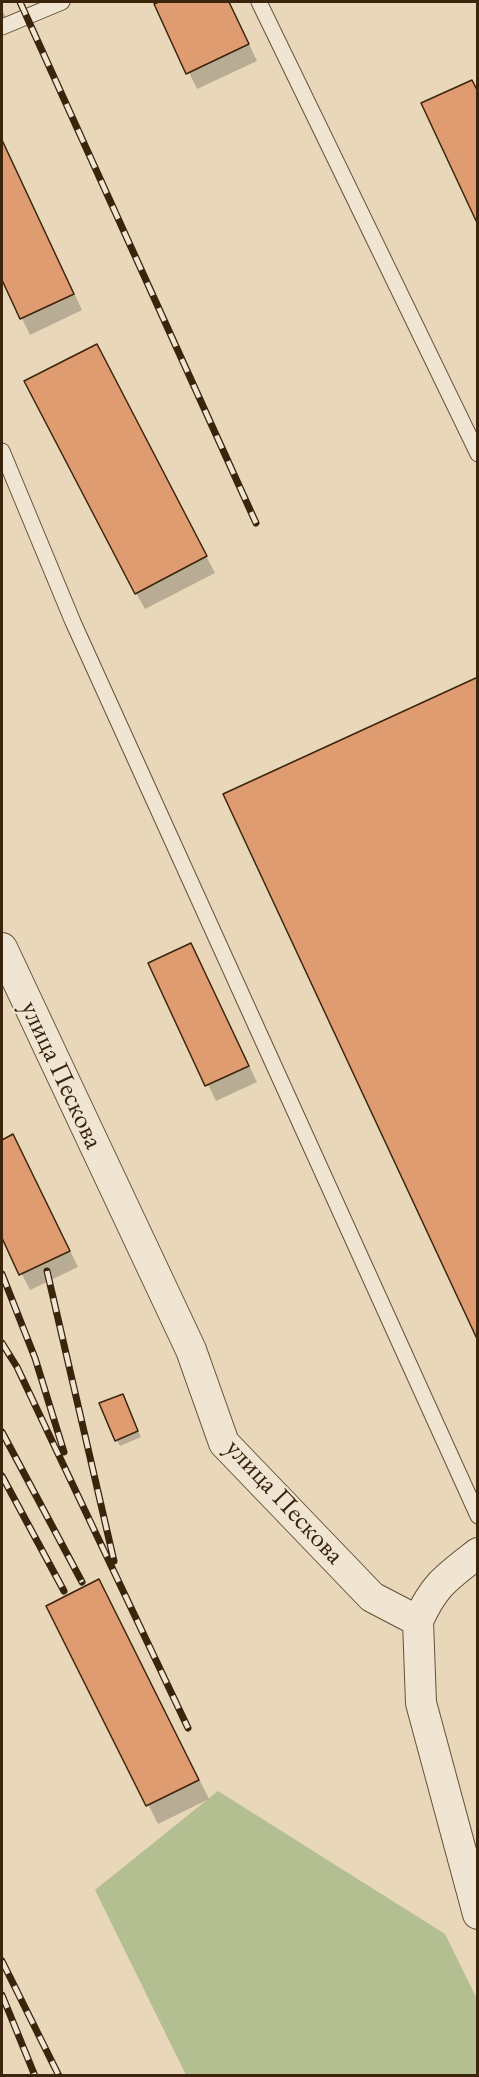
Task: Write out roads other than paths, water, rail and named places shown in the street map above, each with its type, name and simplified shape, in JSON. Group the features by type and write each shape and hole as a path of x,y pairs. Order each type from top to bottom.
{"street":[{"name":"улица Пескова","path":"2,948 191,1350 224,1443 372,1597 418,1621"},
{"path":"477,1553 438,1584 429,1596 418,1621 421,1702 477,1914"}],"lane":[{"path":"2,27 62,2"},
{"path":"259,2 477,454"},
{"path":"2,451 78,633 477,1516"}],"railway":[{"path":"20,2 256,523"},
{"path":"47,1271 114,1561"},
{"path":"2,1274 35,1358 64,1452"},
{"path":"2,1343 17,1367 188,1728"},
{"path":"2,1432 82,1582"},
{"path":"2,1476 64,1591"},
{"path":"2,1961 59,2076"},
{"path":"2,1995 35,2076"}]}
